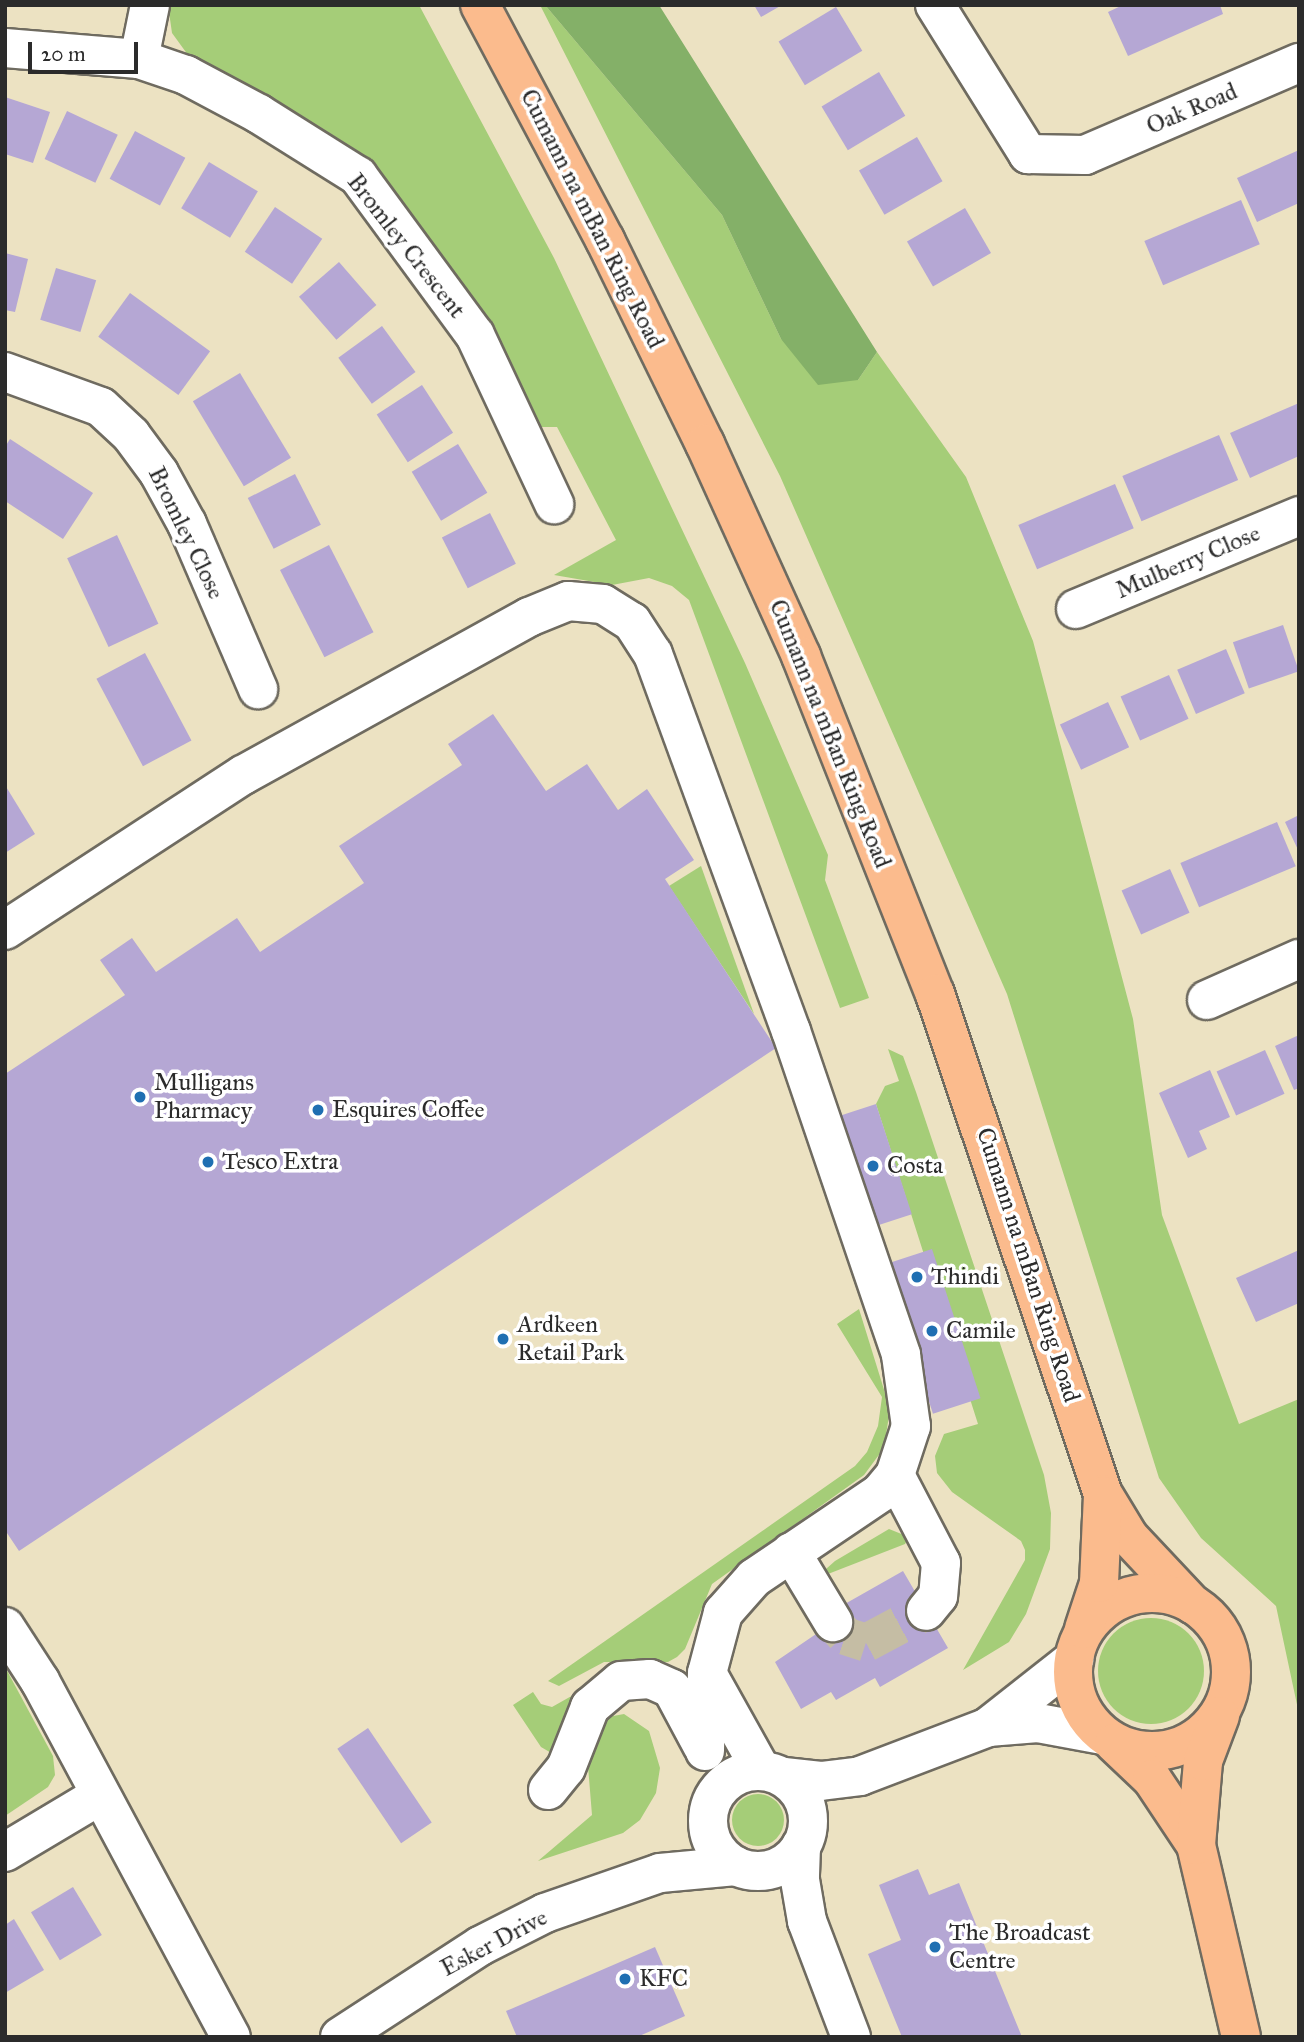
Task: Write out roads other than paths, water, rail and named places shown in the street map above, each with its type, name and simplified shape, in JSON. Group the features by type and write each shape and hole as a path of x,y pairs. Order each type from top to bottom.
{"main road":[{"name":"Cumann na mBan Ring Road","path":"480,5 611,252 801,656 935,994 1103,1494 1129,1537 1192,1604"},
{"name":"Cumann na mBan Ring Road","path":"1078,1648 1099,1583 1103,1494"},
{"path":"1196,1845 1152,1779 1107,1737 1078,1701 1078,1648 1101,1612 1129,1596 1162,1594 1192,1604 1221,1633 1230,1656 1225,1705 1203,1761 1196,1845 1241,2037"},
{"path":"1107,1737 1130,1749 1175,1748 1213,1724 1225,1705"}],"street":[{"path":"139,59 150,5"},
{"name":"Oak Road","path":"934,5 1028,154 1085,155 1299,63"},
{"name":"Bromley Crescent","path":"5,48 139,59 186,75 228,97 358,176 475,335 554,504"},
{"name":"Bromley Close","path":"5,372 101,407 131,435 159,473 187,524 258,689"},
{"name":"Mulberry Close","path":"1076,609 1299,516"},
{"path":"5,930 243,775 529,617 568,601 603,604 632,622 653,654 791,1031 901,1355 911,1426 895,1475 880,1493 754,1578 723,1612 707,1673 705,1751 713,1804 715,1847 807,1921"},
{"path":"1207,1000 1299,959"},
{"path":"895,1475 941,1563 938,1595 926,1611"},
{"path":"791,1552 834,1622"},
{"path":"5,1627 40,1681 99,1796 231,2037"},
{"path":"988,1727 1078,1648"},
{"path":"707,1673 773,1774 801,1794 804,1838 800,1880 807,1921 851,2037"},
{"path":"548,1790 566,1768 590,1707 621,1681 639,1677 672,1689 705,1751"},
{"path":"713,1804 737,1774 773,1774 821,1781 860,1776 988,1727 1038,1723 1107,1737"},
{"path":"744,1869 781,1866 860,1776"},
{"path":"5,1852 99,1796"},
{"name":"Esker Drive","path":"660,1873 692,1843 713,1804"},
{"name":"Esker Drive","path":"340,2037 513,1928 660,1873 744,1869"}],"tunnel":[{"path":"833,1622 845,1636 866,1643 926,1611"}],"place":[{"name":"Mulligans Pharmacy","path":"140,1097"},
{"name":"Esquires Coffee","path":"318,1110"},
{"name":"Tesco Extra","path":"208,1162"},
{"name":"Costa","path":"873,1166"},
{"name":"Thindi","path":"917,1277"},
{"name":"Camile","path":"932,1331"},
{"name":"Ardkeen Retail Park","path":"503,1339"},
{"name":"The Broadcast Centre","path":"935,1947"},
{"name":"KFC","path":"625,1979"}]}
